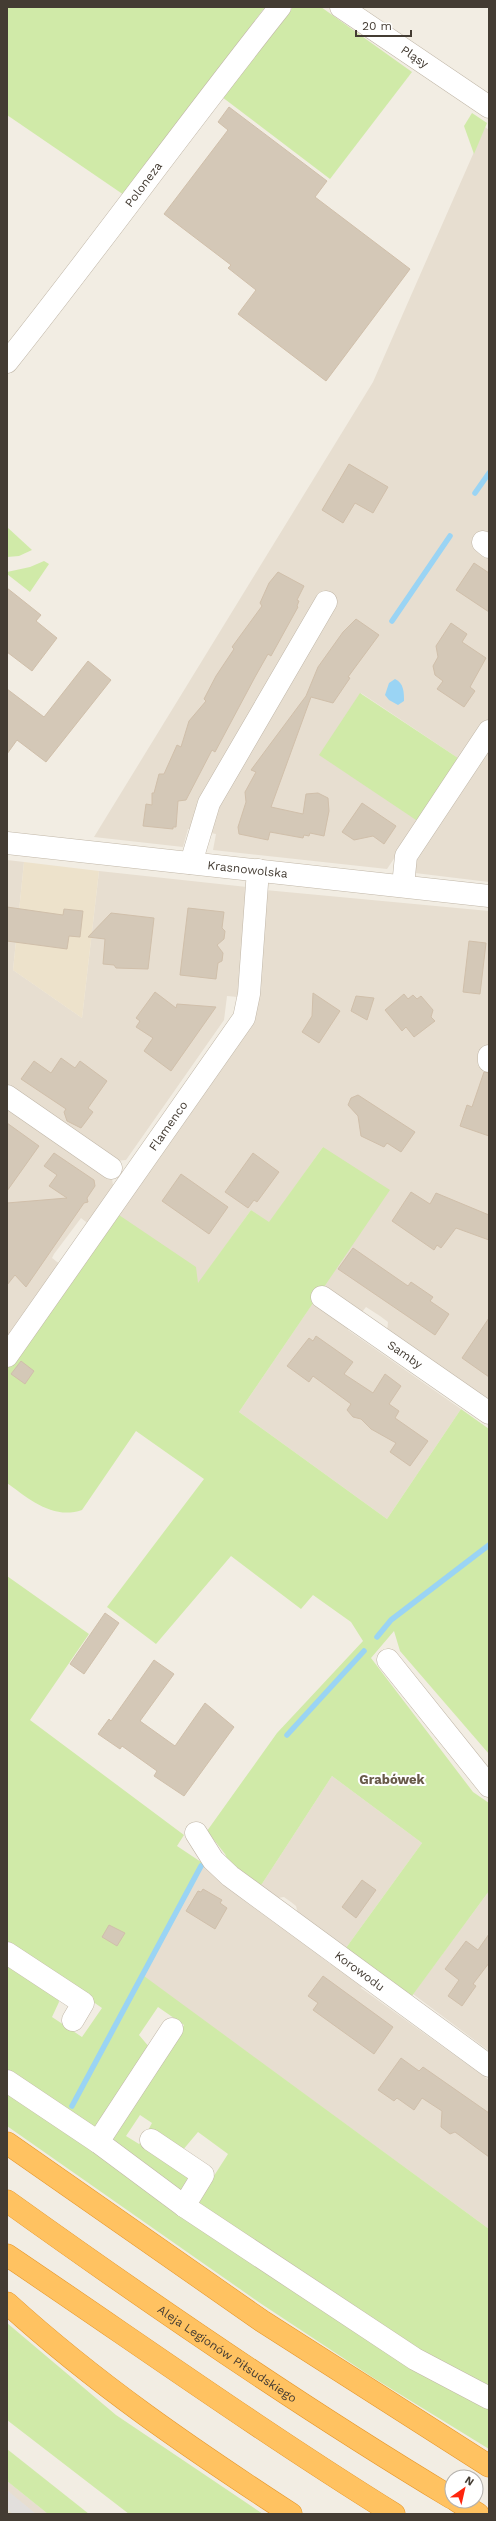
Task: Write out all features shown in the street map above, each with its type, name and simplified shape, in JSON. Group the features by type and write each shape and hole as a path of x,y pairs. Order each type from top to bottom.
{"highway":[{"path":"7,2144 262,2321 489,2466"},
{"name":"Aleja Legionów Piłsudskiego","path":"7,2201 217,2348 327,2421 444,2493"},
{"path":"7,2255 142,2348 394,2514"},
{"path":"7,2303 48,2340 149,2420 291,2514"}],"street":[{"name":"Poloneza","path":"7,362 114,226 208,99 280,7"},
{"name":"Pląsy","path":"341,7 489,107"},
{"path":"190,863 209,803 326,602"},
{"path":"403,886 406,856 489,731"},
{"name":"Krasnowolska","path":"7,843 489,896"},
{"name":"Flamenco","path":"7,1356 244,1018 249,994 258,870"},
{"path":"489,1056 489,1061"},
{"path":"7,1096 112,1168"},
{"name":"Samby","path":"322,1297 489,1413"},
{"path":"388,1660 489,1786"},
{"name":"Korowodu","path":"196,1833 213,1860 230,1876 489,2066"},
{"path":"7,1953 83,2003 73,2020"},
{"path":"98,2142 172,2030"},
{"path":"7,2081 98,2142 184,2206 415,2359 489,2398"},
{"path":"151,2140 203,2175 184,2206"}],"shaded area":[{"path":"485,127 489,130 489,718 461,760 361,693 419,822 387,869 213,850 216,834 188,829 183,847 94,837 373,382"},
{"path":"489,743 489,882 415,873 414,854"},
{"path":"7,860 24,862 13,970 82,1018 99,871 247,887 238,997 227,996 224,1020 126,1160 116,1161 107,1175 112,1179 114,1191 90,1225 81,1218 54,1254 52,1258 61,1265 7,1342"},
{"path":"24,862 99,871 82,1018 13,970"},
{"path":"265,890 489,911 489,1406 387,1332 388,1322 380,1316 366,1307 359,1316 322,1290 323,1147 269,1223 251,1210 198,1284 116,1213 254,1016"},
{"path":"315,1300 349,1322 348,1330 461,1409 387,1519 239,1412"},
{"path":"332,1776 422,1843 343,1952 300,1921 296,1906 291,1902 284,1897 271,1899 258,1890"},
{"path":"205,1861 320,1953 321,1957 330,1964 336,1964 363,1984 361,1988 489,2080 489,2229 143,1976"},
{"path":"489,1891 489,2051 413,1994"},
{"path":"7,2481 48,2514 7,2514"},
{"path":"7,2490 36,2514 13,2514 7,2509"}],"green space":[{"path":"7,7 265,7 124,195 7,115"},
{"path":"293,7 321,7 412,72 330,179 222,97"},
{"path":"472,113 487,123 474,154 464,126"},
{"path":"7,527 32,550 19,556 7,557"},
{"path":"44,561 49,564 30,592 7,574 7,572 30,567"},
{"path":"360,693 461,760 419,822 319,755"},
{"path":"323,1147 390,1190 239,1412 387,1519 461,1409 489,1429 489,1754 400,1651 394,1631 371,1658 473,1792 489,1803 489,1891 409,2000 343,1952 422,1843 332,1776 258,1890 231,1867 225,1854 207,1831 277,1733 363,1641 351,1622 313,1595 301,1609 231,1556 156,1644 107,1607 204,1479 136,1431 82,1510 61,1512 51,1510 33,1501 7,1483 7,1367 116,1213 196,1267 198,1283 251,1210 269,1222"},
{"path":"7,1576 89,1634 30,1720 184,1835 177,1846 204,1864 144,1976 489,2229 489,2389 420,2353 198,2204 201,2196 228,2154 198,2132 182,2151 146,2134 152,2123 140,2115 126,2136 139,2144 141,2142 194,2179 182,2195 112,2145 110,2136 184,2025 158,2007 139,2035 150,2048 99,2130 7,2073 7,1960 56,1992 59,2002 52,2017 82,2037 102,2008 7,1942"},
{"path":"7,2088 489,2407 489,2449 372,2377 260,2303 7,2126"},
{"path":"7,2323 116,2415 263,2514 129,2514 7,2420"},
{"path":"7,2449 89,2514 48,2514 7,2481"}],"water":[{"path":"395,679 400,683 404,692 404,701 398,705 389,700 385,695 389,683"}],"building":[{"path":"229,107 327,181 315,197 410,269 326,381 238,314 256,290 228,268 231,265 164,214 228,130 218,122"},
{"path":"349,464 388,487 373,513 355,503 343,523 322,510"},
{"path":"474,563 489,573 489,612 456,590"},
{"path":"278,572 304,586 297,600 299,601 298,607 271,656 268,654 215,752 212,750 186,800 178,801 176,827 173,827 173,829 143,826 146,804 152,805 152,793 154,793 159,774 164,774 177,745 181,747 189,721 206,701 204,699 216,676 234,649 232,647 262,606 260,603 269,583"},
{"path":"7,588 41,615 36,621 57,638 32,671 7,652"},
{"path":"356,619 379,635 348,677 350,678 333,703 311,697 271,807 303,814 306,794 318,793 328,798 329,811 324,836 310,833 309,836 304,835 303,838 270,832 268,840 239,834 238,827 246,802 245,792 256,772 251,770 306,696 318,667 343,632"},
{"path":"451,623 467,634 462,642 486,658 470,687 475,691 464,707 437,689 443,681 435,675 433,666 438,657 436,646"},
{"path":"88,661 111,680 46,762 17,740 7,754 7,689 44,717"},
{"path":"362,803 396,826 384,844 373,836 354,840 342,832"},
{"path":"7,907 63,915 64,909 83,911 80,937 69,936 67,949 7,941"},
{"path":"188,908 224,912 222,928 225,931 224,939 217,945 223,953 222,961 218,963 216,979 180,975"},
{"path":"111,913 154,918 148,969 116,968 114,965 103,964 105,939 88,937"},
{"path":"469,941 486,943 480,994 463,992"},
{"path":"155,992 176,1008 177,1004 216,1007 171,1071 144,1051 153,1038 136,1027 140,1021 136,1018"},
{"path":"313,993 340,1011 319,1043 302,1032 312,1016"},
{"path":"404,994 408,999 413,995 417,999 421,996 433,1010 431,1017 435,1021 414,1037 406,1027 402,1031 385,1010"},
{"path":"356,996 374,998 367,1020 351,1011"},
{"path":"61,1058 75,1068 80,1061 107,1081 88,1108 93,1112 81,1128 67,1121 64,1112 66,1109 21,1079 34,1061 51,1073"},
{"path":"484,1072 489,1073 489,1136 460,1126 467,1105 472,1107"},
{"path":"358,1095 415,1132 401,1152 387,1143 384,1147 361,1136 358,1116 348,1105 351,1098"},
{"path":"7,1123 39,1146 7,1191"},
{"path":"54,1153 94,1180 95,1186 87,1198 88,1202 84,1203 26,1287 15,1275 7,1285 7,1203 67,1198 49,1186 57,1175 44,1166"},
{"path":"253,1153 279,1172 257,1202 254,1200 248,1208 225,1192"},
{"path":"181,1174 228,1207 209,1234 162,1201"},
{"path":"411,1192 430,1204 436,1193 489,1215 489,1240 456,1228 441,1248 437,1245 434,1250 392,1221"},
{"path":"353,1248 408,1286 411,1282 433,1297 430,1301 449,1314 435,1335 338,1269"},
{"path":"489,1318 489,1377 462,1358"},
{"path":"316,1336 353,1362 344,1374 373,1393 385,1374 401,1386 389,1404 399,1411 395,1418 428,1441 410,1466 390,1452 396,1443 371,1429 361,1419 353,1417 347,1410 351,1404 313,1376 309,1382 287,1366 309,1338 313,1341"},
{"path":"21,1361 34,1371 25,1384 11,1374"},
{"path":"105,1613 119,1623 84,1674 70,1664"},
{"path":"154,1660 174,1674 140,1721 175,1746 205,1703 234,1727 184,1796 154,1776 157,1771 122,1746 120,1749 98,1734 109,1719 111,1721"},
{"path":"362,1880 376,1890 356,1918 342,1907"},
{"path":"203,1889 222,1900 220,1903 227,1908 215,1929 186,1911 198,1891 201,1892"},
{"path":"109,1925 125,1933 117,1946 102,1937"},
{"path":"489,1934 489,1963 473,1984 476,1986 462,2006 448,1996 459,1980 445,1969 466,1941 478,1950"},
{"path":"323,1976 393,2027 374,2054 313,2010 318,2003 308,1996"},
{"path":"401,2058 419,2071 423,2067 489,2113 489,2157 455,2132 450,2134 441,2127 442,2111 422,2098 414,2110 397,2098 394,2101 378,2090"}],"waterway":[{"path":"475,493 489,473"},
{"path":"392,621 450,536"},
{"path":"377,1637 391,1620 489,1545"},
{"path":"287,1735 364,1651"},
{"path":"72,2106 201,1866"}],"district":[{"name":"Grabówek","path":"392,1779"}]}
